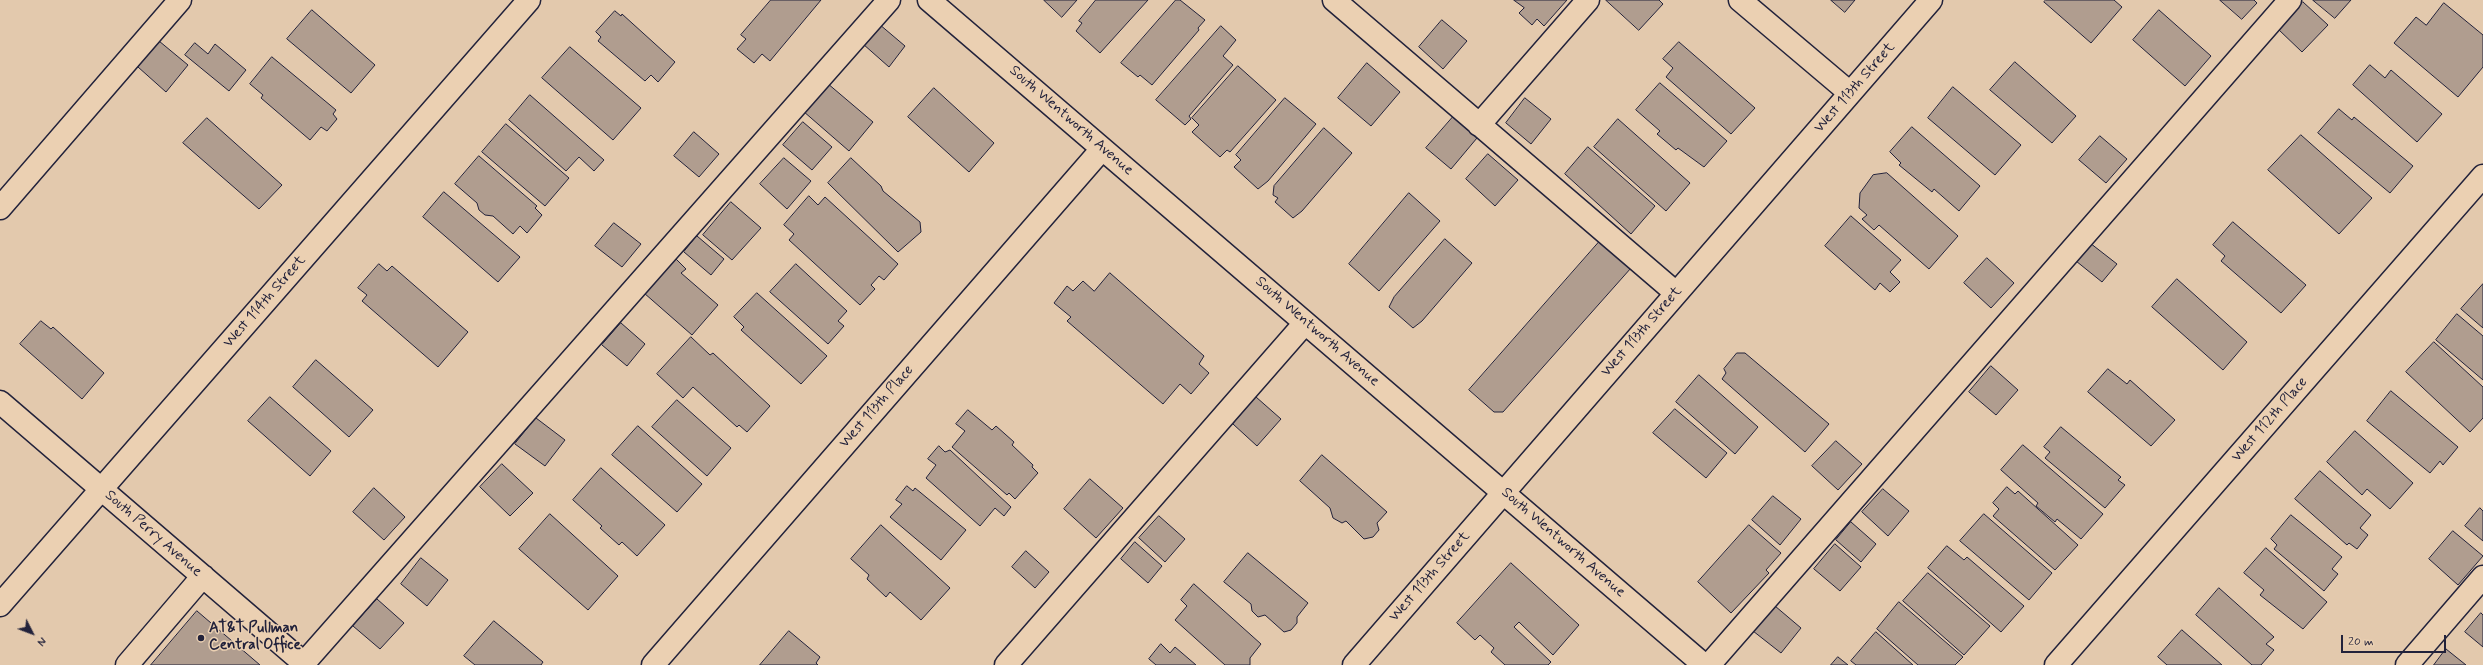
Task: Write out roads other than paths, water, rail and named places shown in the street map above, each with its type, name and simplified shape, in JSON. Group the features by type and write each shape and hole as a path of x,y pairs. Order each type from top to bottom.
{"street":[{"path":"0,208 180,0"},
{"name":"West 114th Street","path":"0,605 529,0"},
{"path":"305,664 889,0"},
{"name":"South Wentworth Avenue","path":"929,0 1704,665"},
{"path":"1334,0 1676,293"},
{"path":"1479,124 1588,0"},
{"path":"1740,0 1850,93"},
{"name":"West 113th Street","path":"1354,665 1931,0"},
{"path":"1709,665 2290,0"},
{"name":"West 113th Place","path":"653,665 1102,148"},
{"name":"West 112th Place","path":"2056,665 2483,176"},
{"path":"1006,665 1305,323"},
{"name":"South Perry Avenue","path":"0,402 305,664"},
{"path":"127,665 203,576"},
{"path":"2407,665 2483,577"}],"place":[{"name":"AT&T Pullman Central Office","path":"201,638"}]}
